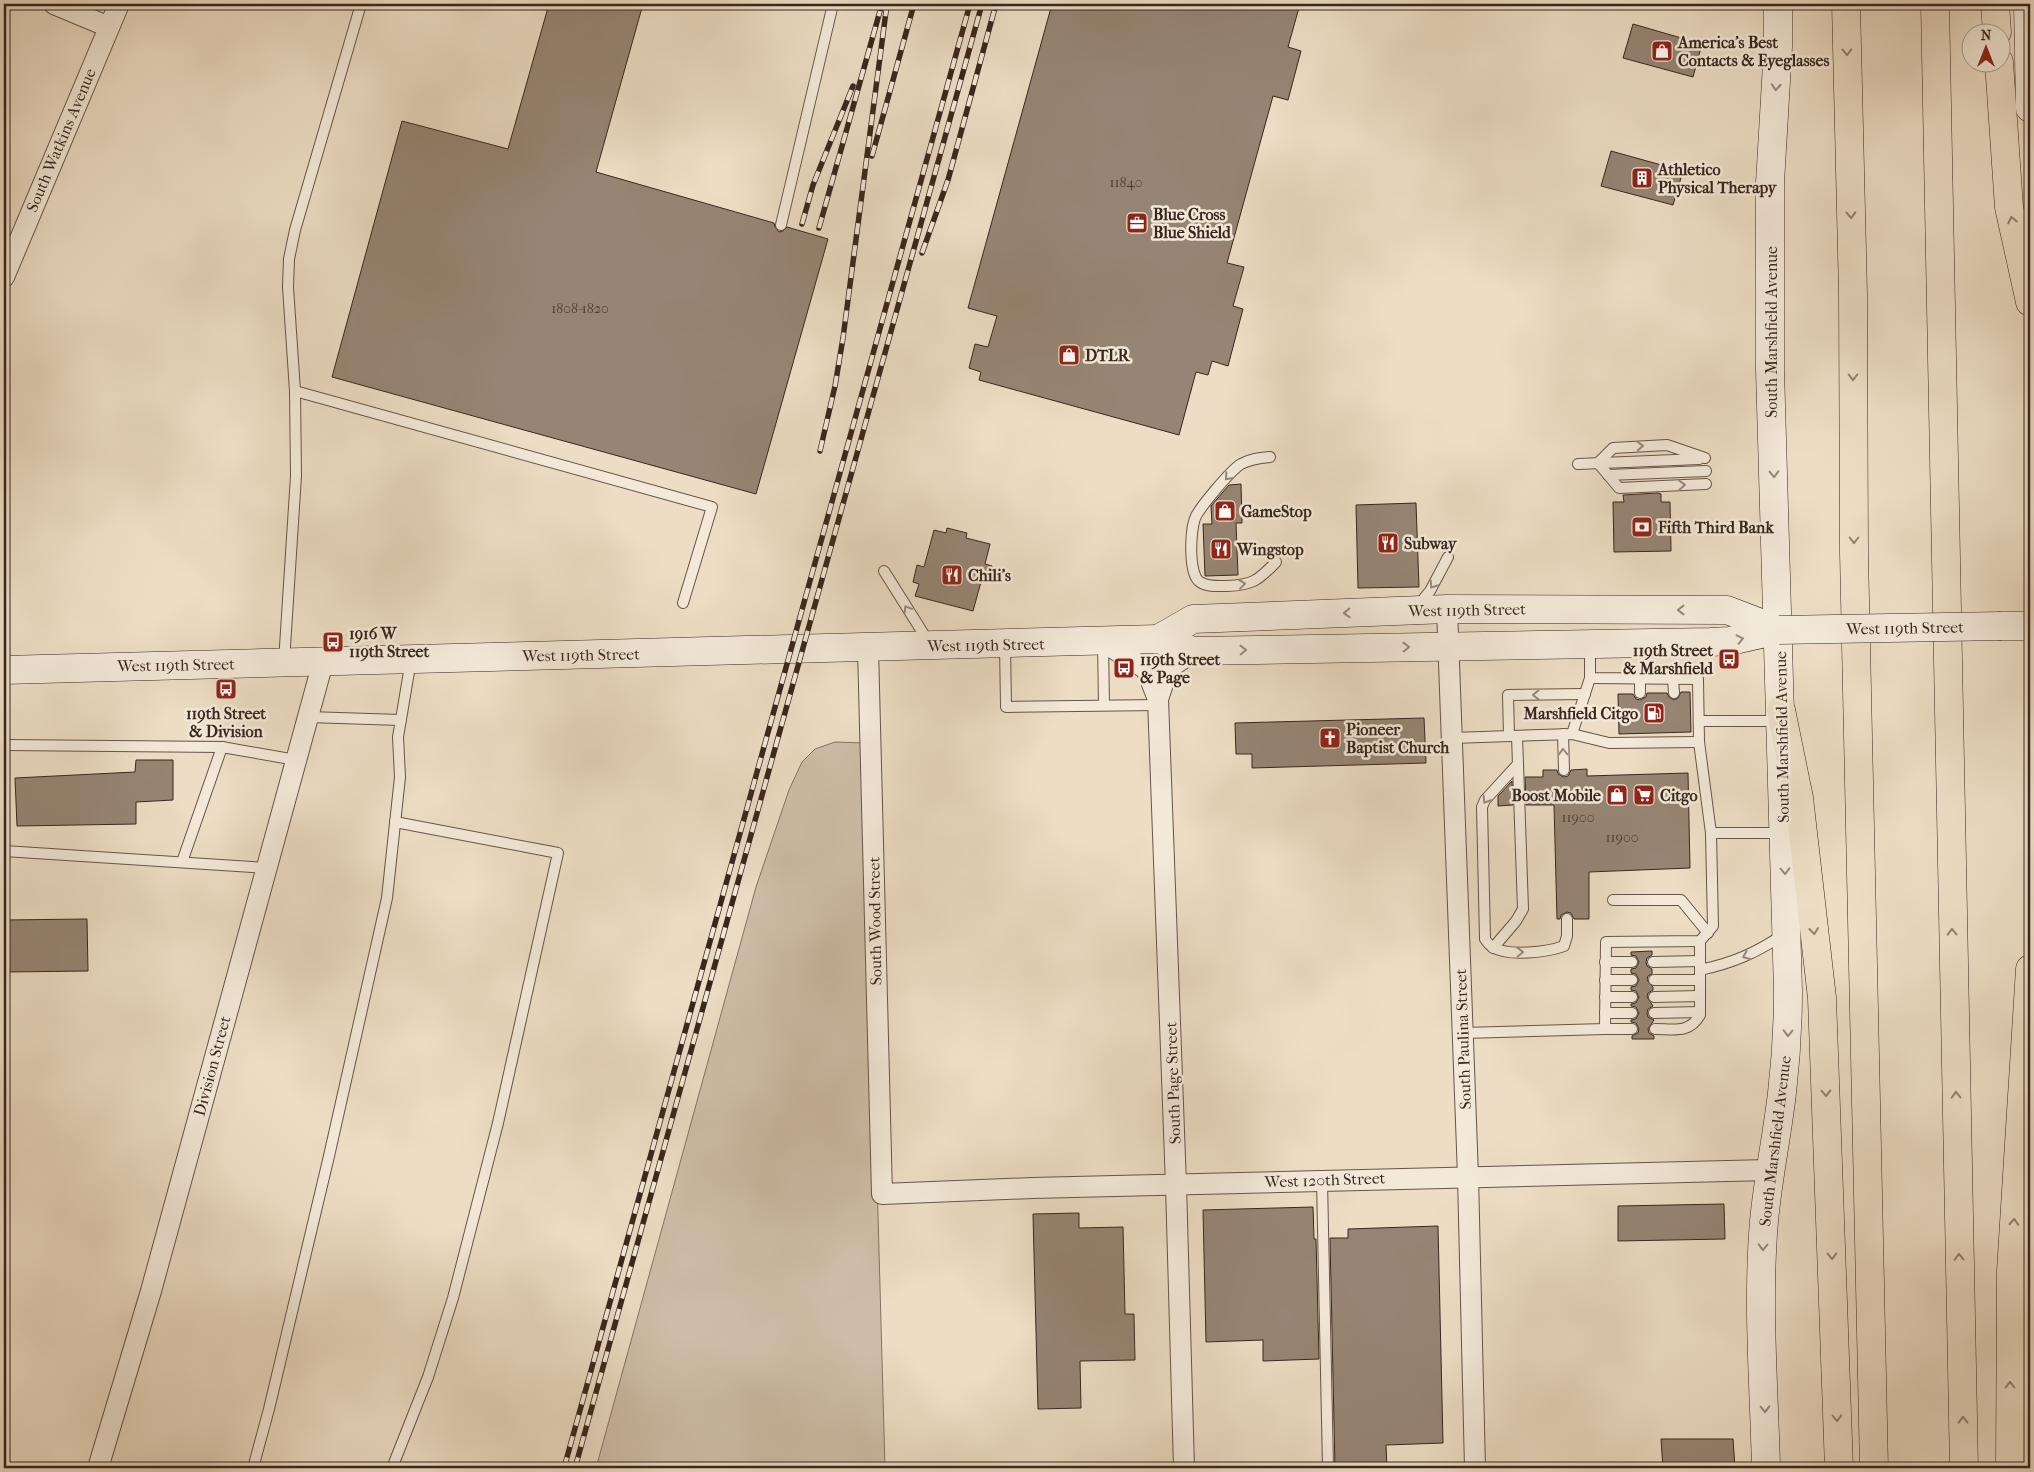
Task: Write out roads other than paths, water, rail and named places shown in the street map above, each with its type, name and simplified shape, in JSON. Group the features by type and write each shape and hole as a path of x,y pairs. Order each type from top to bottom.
{"highway":[{"path":"1846,4 1852,284 1854,553 1872,1285 1874,1468"},
{"path":"1935,4 1964,1468"},
{"path":"1995,4 1996,22"},
{"path":"2000,72 2010,207 2030,302"},
{"path":"1781,716 1799,798 1822,998 1839,1468"},
{"path":"2010,1468 2011,1271 2030,969"}],"street":[{"path":"54,4 109,27"},
{"name":"South Watkins Avenue","path":"4,277 119,4"},
{"name":"South Marshfield Avenue","path":"1766,1468 1762,1278 1764,1223 1769,1170 1782,1096 1788,1044 1779,630 1770,370 1770,183 1778,48 1778,4"},
{"path":"2028,4 2030,108"},
{"name":"West 119th Street","path":"1158,639 1193,619 1447,609 1727,610 1779,630"},
{"name":"South Paulina Street","path":"1447,609 1468,1176 1475,1468"},
{"name":"West 119th Street","path":"4,670 1104,642 1158,639 1194,651 1730,642 1779,630 2030,626"},
{"name":"South Page Street","path":"1104,642 1146,669 1158,702 1176,1185 1184,1468"},
{"name":"South Wood Street","path":"868,648 882,1194"},
{"name":"South Page Street","path":"1158,702 1168,669 1194,651"},
{"name":"Division Street","path":"98,1468 151,1291 323,662"},
{"name":"West 120th Street","path":"882,1194 1468,1176 1769,1170"}],"lane":[{"path":"284,663 296,476 295,391 288,287 289,259 295,230 360,4"},
{"path":"781,225 834,4"},
{"path":"295,391 712,507 683,603"},
{"path":"1578,464 1705,458 1667,445 1658,445 1613,448 1598,463"},
{"path":"1270,456 1248,461 1239,466 1201,508 1192,526 1193,568 1199,582 1206,585 1244,585 1255,582 1262,577 1276,562"},
{"path":"1598,463 1619,488 1706,484"},
{"path":"1608,476 1706,471"},
{"path":"1414,610 1430,591 1448,557"},
{"path":"884,571 911,617 932,646"},
{"path":"1104,642 1104,705"},
{"path":"1005,644 1006,707 1158,702"},
{"path":"1564,770 1567,734 1590,678 1590,644"},
{"path":"253,1468 269,1409 329,1156 387,898 400,777 398,737 412,660"},
{"path":"1590,678 1698,679 1699,742 1712,834 1713,926 1700,941 1606,942 1605,1029"},
{"path":"1640,679 1640,694"},
{"path":"1674,679 1674,692"},
{"path":"1493,948 1516,921 1523,909 1518,764 1508,695 1585,694"},
{"path":"1699,721 1781,716"},
{"path":"308,717 401,720"},
{"path":"1452,738 1567,734 1609,743 1641,738 1675,737 1699,742"},
{"path":"4,745 222,747 296,760"},
{"path":"182,862 222,747"},
{"path":"1518,764 1484,800 1482,808 1484,939 1493,948 1507,952 1550,951 1564,946 1567,936 1567,919"},
{"path":"392,1468 428,1377 453,1298 498,1123 558,853 395,822"},
{"path":"1712,834 1784,832"},
{"path":"4,851 266,868"},
{"path":"1613,900 1681,900 1708,933"},
{"path":"1654,980 1729,964 1763,949 1787,932"},
{"path":"1655,1029 1685,1029 1694,1024 1700,1012 1700,941"},
{"path":"1605,962 1632,962"},
{"path":"1653,962 1700,970"},
{"path":"1605,980 1632,980"},
{"path":"1605,996 1632,996"},
{"path":"1654,996 1700,996"},
{"path":"1654,1013 1700,1012"},
{"path":"1605,1013 1632,1013"},
{"path":"1463,1033 1632,1029"},
{"path":"1322,1180 1328,1468"}],"railway":[{"path":"820,451 835,386 843,338 887,4"},
{"path":"872,156 914,4"},
{"path":"564,1468 970,4"},
{"path":"575,1468 982,4"},
{"path":"922,253 948,180 996,4"},
{"path":"819,228 880,11"},
{"path":"802,224 813,185 853,86"}],"place":[{"name":"America's Best Contacts & Eyeglasses","path":"1662,51"},
{"name":"Athletico Physical Therapy","path":"1642,178"},
{"name":"Blue Cross Blue Shield","path":"1137,223"},
{"name":"DTLR","path":"1069,355"},
{"name":"GameStop","path":"1225,511"},
{"name":"Fifth Third Bank","path":"1642,527"},
{"name":"Subway","path":"1388,543"},
{"name":"Wingstop","path":"1221,549"},
{"name":"Chili's","path":"952,575"},
{"name":"1916 W 119th Street","path":"333,642"},
{"name":"119th Street & Marshfield","path":"1729,659"},
{"name":"119th Street & Page","path":"1124,668"},
{"name":"119th Street & Division","path":"226,689"},
{"name":"Marshfield Citgo","path":"1654,713"},
{"name":"Pioneer Baptist Church","path":"1330,738"},
{"name":"Boost Mobile","path":"1617,795"},
{"name":"Citgo","path":"1644,795"}]}
